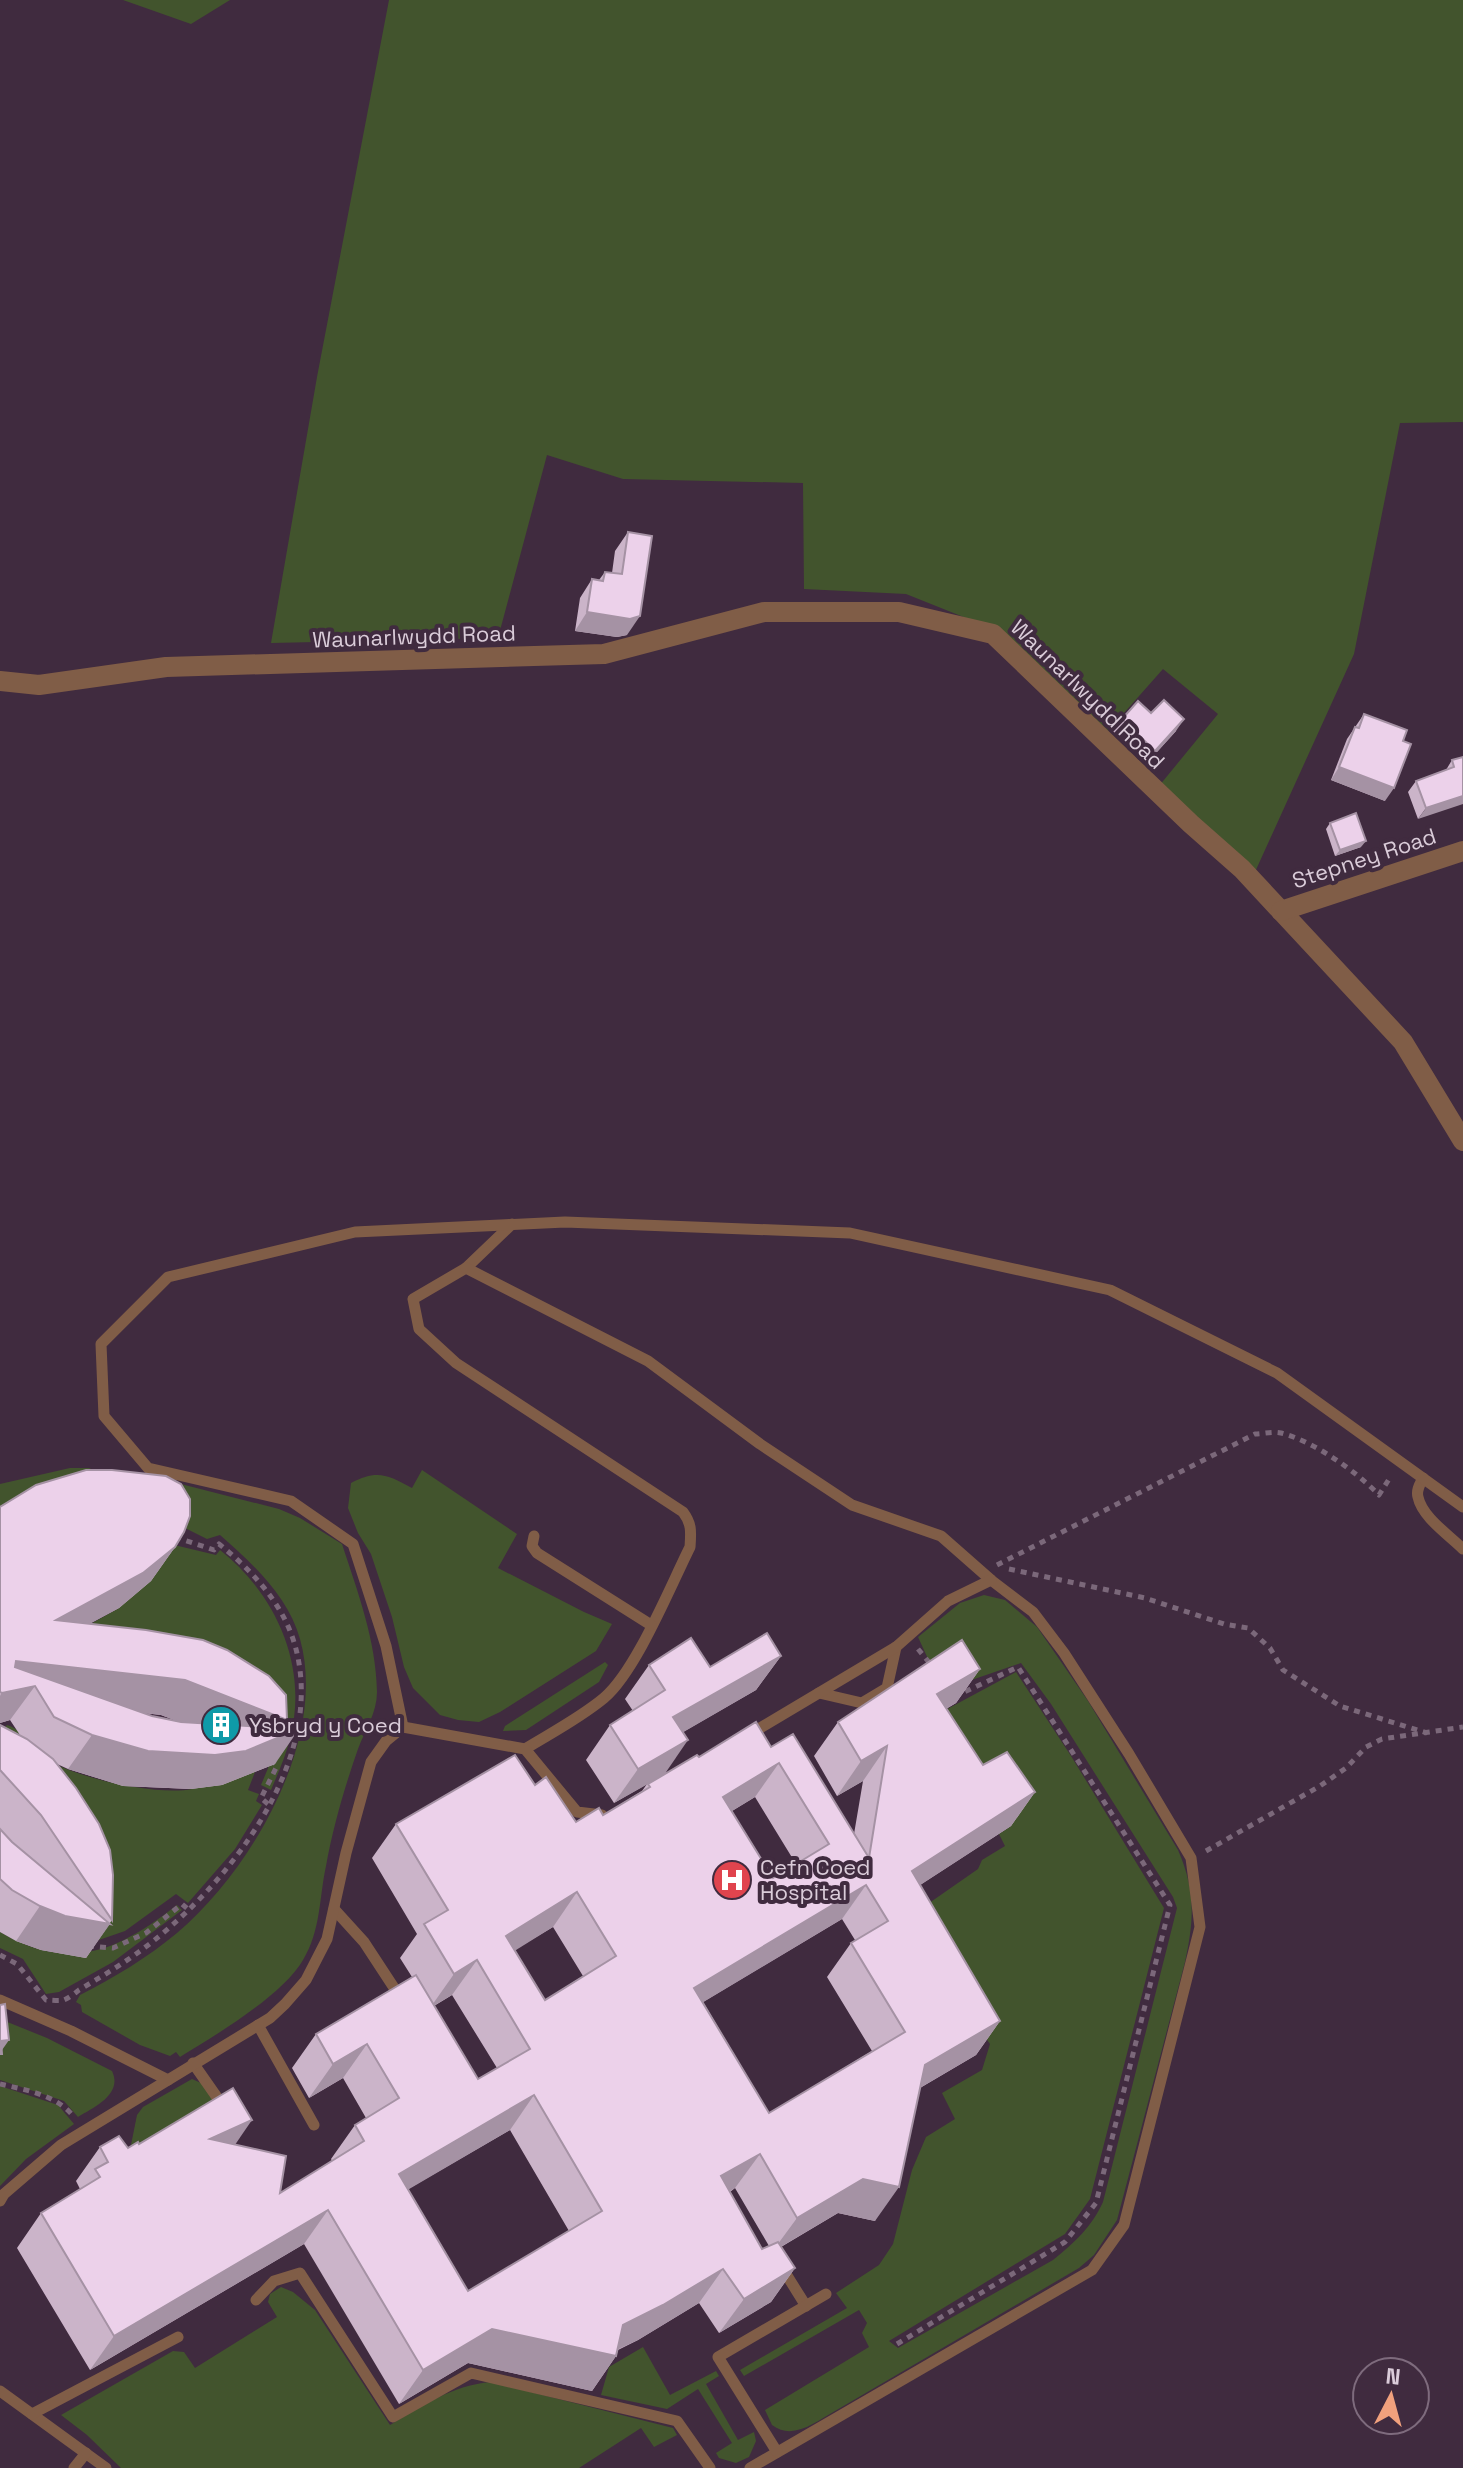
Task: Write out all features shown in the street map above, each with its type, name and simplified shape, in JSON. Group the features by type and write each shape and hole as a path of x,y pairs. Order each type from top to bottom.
{"street":[{"name":"Waunarlwydd Road","path":"0,681 39,685 166,667 604,654 764,612 899,612 993,634 1242,869 1403,1042 1463,1141"},
{"name":"Stepney Road","path":"1281,911 1463,851"}],"lane":[{"path":"403,1727 386,1646 353,1544 291,1501 148,1468 104,1416 101,1344 168,1277 355,1232 565,1222 850,1233 1110,1290 1277,1373 1463,1507"},
{"path":"512,1224 466,1268 413,1299 419,1329 456,1363 683,1512 690,1521 690,1547 618,1683 603,1699 525,1749"},
{"path":"466,1268 648,1361 760,1444 852,1505 941,1536 1033,1612 1064,1653 1129,1754 1191,1858 1200,1927 1124,2225 1092,2270 750,2468"},
{"path":"1423,1478 1417,1489 1418,1499 1426,1513 1463,1549"},
{"path":"534,1536 532,1546 537,1553 651,1625"},
{"path":"740,1740 896,1647 948,1601 991,1580"},
{"path":"819,1693 862,1703 887,1688 896,1647"},
{"path":"0,2201 4,2194 61,2145 258,2025 285,2004 306,1980 327,1939 371,1762 386,1741 403,1727 525,1749 577,1812 610,1813"},
{"path":"334,1909 364,1942 413,2016"},
{"path":"0,2000 71,2031 168,2080"},
{"path":"258,2025 314,2125"},
{"path":"193,2063 221,2103"},
{"path":"781,2266 806,2306"},
{"path":"256,2300 274,2281 300,2273 393,2417 471,2373 677,2421 710,2468"},
{"path":"777,2452 718,2357 826,2294"},
{"path":"32,2414 178,2337"},
{"path":"0,2391 106,2468"},
{"path":"74,2468 86,2453"}],"path":[{"path":"1379,1495 1346,1467 1308,1445 1278,1432 1255,1434 996,1565 1145,1598 1224,1624 1248,1628 1270,1648 1283,1670 1321,1695 1340,1706 1427,1733"},
{"path":"0,1955 17,1964 46,2000 64,2000 124,1962 190,1911 242,1851 282,1778 297,1730 301,1702 300,1673 293,1639 266,1591 239,1559 219,1544 214,1550 166,1533"},
{"path":"907,1636 935,1669"},
{"path":"897,2344 1065,2242 1096,2203 1170,1905 1018,1667 960,1694 952,1684"},
{"path":"1191,1858 1253,1827 1320,1786 1346,1768 1366,1747 1382,1739 1463,1727"},
{"path":"263,1752 277,1766 261,1798 268,1804"},
{"path":"83,1946 113,1948 146,1933 182,1904 190,1911"},
{"path":"0,2084 54,2099 65,2106 77,2121"}],"green space":[{"path":"123,0 230,0 191,24"},
{"path":"389,0 1463,0 1463,422 1400,423 1354,654 1255,872 1159,786 1218,714 1163,669 1108,731 996,630 906,594 804,589 803,483 623,479 547,455 498,638 271,643 317,377"},
{"path":"70,1468 89,1468 102,1474 134,1472 279,1509 300,1518 342,1544 373,1654 377,1692 375,1707 340,1807 309,1949 293,1973 265,2000 180,2057 176,2052 170,2056 140,2045 82,2012 81,2005 76,2002 80,1995 130,1967 177,1933 232,1874 256,1838 277,1800 293,1759 303,1718 306,1678 300,1639 278,1595 220,1535 207,1539 183,1527 0,1525 0,1484"},
{"path":"422,1470 517,1534 498,1568 612,1624 596,1651 479,1722 440,1715 413,1688 371,1554 348,1508 351,1483 368,1476 382,1475 412,1488"},
{"path":"166,1543 216,1555 220,1550 257,1588 283,1634 291,1659 295,1711 290,1738 271,1790 261,1785 276,1749 0,1651 78,1631 119,1608"},
{"path":"984,1595 1005,1600 1037,1627 1088,1701 1178,1850 1188,1879 1192,1906 1185,1962 1117,2220 1094,2255 1079,2268 812,2424 788,2431 772,2425 765,2410 869,2347 862,2333 867,2323 859,2310 744,2376 740,2370 847,2308 836,2293 879,2265 893,2244 912,2170 926,2137 955,2119 942,2093 982,2070 990,2044 941,1974 922,1908 978,1869 982,1860 1005,1846 999,1834 1011,1826 912,1728 1016,1672 1164,1908 1090,2199 1065,2234 889,2341 898,2348 1053,2260 1093,2220 1103,2202 1177,1908 1051,1704 1021,1663 957,1685 929,1661 918,1637 960,1603"},
{"path":"605,1662 608,1665 599,1682 526,1730 503,1731 505,1726"},
{"path":"7,1725 17,1730 43,1757 57,1765 116,1784 158,1790 192,1789 257,1767 248,1790 259,1794 256,1801 262,1805 235,1849 188,1903 176,1894 125,1931 96,1941 0,1733"},
{"path":"177,1905 182,1910 113,1962 59,1992 46,1994 23,1959 0,1948 0,1932 49,1952 71,1954 93,1951 114,1945"},
{"path":"0,2019 47,2038 112,2071 114,2086 111,2093 78,2117 64,2101 0,2080"},
{"path":"192,2079 201,2083 219,2107 127,2165 137,2115 143,2107"},
{"path":"0,2086 58,2105 74,2124 26,2159 0,2186"},
{"path":"281,2287 293,2292 315,2310 390,2425 451,2392 491,2382 673,2428 677,2435 654,2447 641,2428 579,2468 121,2468 61,2415 173,2351 184,2352 195,2368 277,2317 268,2302 270,2294"},
{"path":"643,2347 670,2395 716,2371 719,2376 706,2384 738,2440 754,2432 756,2441 749,2457 736,2463 719,2458 716,2453 732,2443 698,2389 667,2409 601,2395 609,2367"}],"building":[{"path":"628,532 652,536 640,616 630,619 587,612 592,579 603,581 605,572 622,574"},
{"path":"1164,700 1184,719 1155,751 1122,719 1138,701 1151,713"},
{"path":"1364,714 1407,730 1403,741 1411,744 1394,788 1339,767 1355,727 1359,728"},
{"path":"1463,757 1463,796 1426,808 1416,781 1454,767 1452,760"},
{"path":"1356,813 1366,841 1340,850 1330,823"},
{"path":"86,1470 166,1476 181,1484 190,1499 190,1516 175,1547 143,1573 56,1620 203,1640 227,1650 269,1676 286,1695 287,1720 185,1680 16,1661 15,1667 152,1716 181,1722 299,1729 246,1751 215,1755 148,1751 92,1735 54,1717 35,1686 0,1692 0,1507 36,1485"},
{"path":"767,1633 781,1656 673,1717 688,1740 638,1769 610,1725 665,1690 649,1665 691,1638 710,1667"},
{"path":"962,1640 980,1669 937,1694 983,1765 1007,1752 1035,1792 912,1871 1000,2021 925,2065 899,2187 863,2179 797,2218 760,2154 721,2176 762,2249 778,2242 795,2268 744,2299 723,2269 623,2325 616,2356 492,2329 423,2370 328,2210 114,2336 41,2213 100,2177 95,2169 108,2162 100,2147 119,2136 128,2148 139,2144 233,2088 252,2120 210,2139 286,2156 280,2193 364,2141 355,2125 399,2098 367,2044 333,2064 316,2034 416,1975 478,2079 530,2049 477,1960 454,1974 424,1924 448,1910 396,1824 515,1755 535,1785 546,1777 576,1822 599,1808 603,1815 650,1787 648,1784 756,1722 771,1747 793,1734 869,1858 887,1746 861,1761 838,1722","holes":["779,1763 829,1844 773,1878 723,1797","866,1885 888,1921 851,1943 905,2032 769,2113 694,1988","577,1892 616,1956 545,2000 506,1936","534,2095 602,2211 468,2291 399,2174"]},
{"path":"0,1725 27,1739 53,1759 99,1824 110,1850 112,1920 41,1815 0,1770"},
{"path":"0,1829 110,1924 65,1916 12,1890 0,1879"},
{"path":"5,2004 9,2040 1,2041 0,2054 0,2005"}],"place":[{"name":"Ysbryd y Coed","path":"221,1725"},
{"name":"Cefn Coed Hospital","path":"732,1880"}]}
